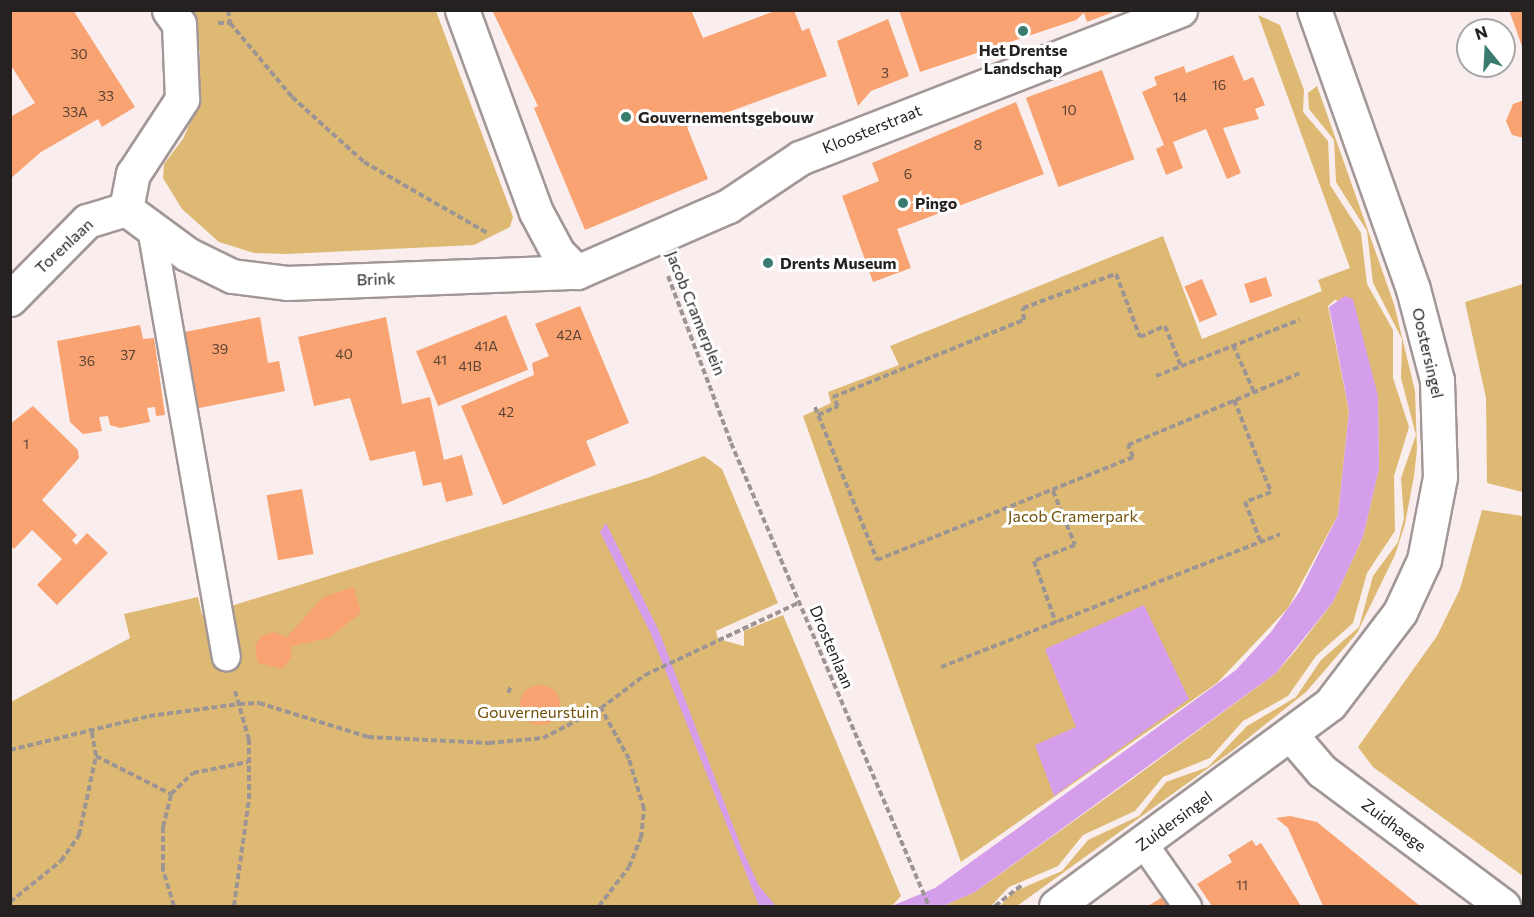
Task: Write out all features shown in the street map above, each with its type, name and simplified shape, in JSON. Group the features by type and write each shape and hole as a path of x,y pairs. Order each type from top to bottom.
{"street":[{"path":"462,10 536,212 558,254 577,272"},
{"name":"Kloosterstraat","path":"577,272 728,206 800,158 1180,10"},
{"name":"Oostersingel","path":"1291,735 1354,678 1400,612 1424,560 1437,507 1442,429 1437,380 1413,289 1314,10"},
{"path":"126,209 133,174 182,99 174,17"},
{"name":"Brink","path":"126,209 151,228 232,276 287,283 577,272"},
{"name":"Torenlaan","path":"10,299 87,221 126,209"},
{"name":"Zuidersingel","path":"1056,906 1291,735"},
{"name":"Zuidhaege","path":"1291,735 1322,771 1503,906"}],"lane":[{"path":"151,228 225,656"},
{"path":"1143,843 1187,906"}],"path":[{"path":"228,10 230,22 292,97 364,162 491,235 540,274"},
{"path":"174,17 230,22"},
{"name":"Jacob Cramerplein","path":"652,239 717,397"},
{"path":"818,415 838,406 833,397 1024,320 1023,308 1116,274 1140,337 1166,326 1181,366"},
{"path":"1156,376 1299,320"},
{"path":"1233,345 1254,392"},
{"path":"815,407 877,560 1133,457 1128,445 1300,373"},
{"name":"Drostenlaan","path":"717,397 800,602 929,906"},
{"path":"1234,400 1271,492 1245,502 1260,540"},
{"path":"1053,490 1075,545 1034,561 1056,623"},
{"path":"941,667 1280,534"},
{"path":"10,750 91,728 239,704 259,704 368,737 489,743 543,738 601,708 645,675 726,641 740,626 800,602"},
{"path":"508,693 512,686"},
{"path":"234,906 249,762 239,704"},
{"path":"599,906 629,867 641,838 644,809 633,766 601,708"},
{"path":"10,902 61,861 79,835 96,756 91,728"},
{"path":"96,756 171,794"},
{"path":"174,906 163,869 163,827 171,794 193,773 249,762"},
{"path":"995,906 1011,889 1034,881"}],"green space":[{"path":"187,11 436,11 513,217 510,227 474,245 287,254 254,253 219,242 182,209 163,178 164,164 183,139 196,109 200,53"},
{"name":"Jacob Cramerpark","path":"1258,15 1280,25 1304,90 1303,112 1328,141 1330,185 1361,233 1367,284 1393,330 1393,378 1409,427 1394,476 1395,531 1367,573 1353,623 1316,656 1288,696 1243,721 1210,758 1163,777 1135,811 1083,835 1058,866 1009,887 991,906 943,906 975,892 1131,780 1276,673 1296,650 1333,602 1363,537 1379,469 1378,396 1336,299 1328,306 1349,411 1338,515 1288,608 1217,683 961,862 803,416 831,403 828,392 899,365 890,346 1163,236 1202,339 1322,291 1318,280 1350,268"},
{"path":"1317,86 1394,304 1415,391 1417,449 1414,476 1405,524 1395,555 1357,633 1306,692 1232,751 1017,906 1000,906 1013,892 1062,871 1088,840 1139,816 1166,782 1208,767 1247,726 1296,697 1321,660 1359,627 1373,576 1398,542 1404,518 1401,478 1416,435 1401,378 1402,339 1373,283 1367,231 1336,182 1334,140 1309,109 1308,93"},
{"path":"1524,284 1523,492 1487,483 1486,398 1465,302"},
{"name":"Gouverneurstuin","path":"704,456 722,469 778,603 716,631 718,639 744,646 744,631 783,615 901,896 892,906 11,906 11,702 130,638 124,614 198,597 202,615 650,477"},
{"path":"1482,510 1523,516 1523,876 1373,767 1358,747 1437,636 1460,589"}],"shaded area":[{"path":"1345,296 1353,299 1378,396 1379,469 1363,537 1333,602 1276,673 975,892 943,906 892,906 935,888 1162,724 1236,670 1271,632 1300,591 1338,515 1349,411 1329,307"},
{"path":"606,523 659,631 742,849 759,886 776,906 759,906 651,634 600,532"},
{"path":"1144,605 1189,699 1054,796 1035,745 1076,727 1045,649"}],"building":[{"path":"10,10 73,10 135,107 102,127 98,119 41,152 10,179 10,117 35,103 10,64"},
{"name":"Gouvernementsgebouw","path":"492,10 691,10 703,38 777,10 794,10 802,31 809,28 827,76 687,127 708,179 585,230 534,108 538,106"},
{"path":"899,10 1116,11 1087,22 1084,13 1076,20 920,72"},
{"path":"1509,10 1524,10 1524,49 1516,30 1516,18 1512,18"},
{"path":"888,19 909,76 871,91 858,106 837,41"},
{"path":"1233,55 1244,81 1253,77 1265,105 1255,109 1259,119 1223,128 1241,173 1227,179 1206,129 1173,142 1183,168 1166,175 1156,149 1164,145 1142,92 1157,85 1154,77 1184,66 1186,73"},
{"path":"1102,70 1134,159 1058,187 1026,98"},
{"path":"1524,100 1524,138 1512,135 1506,121 1513,104"},
{"path":"1016,102 1044,174 897,229 911,268 873,282 842,196 879,181 872,163"},
{"path":"1266,277 1272,296 1250,303 1244,284"},
{"path":"1202,279 1217,315 1200,322 1185,286"},
{"path":"580,306 629,423 586,441 596,465 503,505 461,406 534,375 532,363 549,356 535,324"},
{"path":"506,315 528,370 438,406 416,351"},
{"path":"260,317 268,363 279,361 285,391 194,409 180,333"},
{"path":"386,317 402,404 430,397 444,460 462,455 473,495 446,502 441,482 423,486 415,451 370,461 350,398 314,406 298,337"},
{"path":"140,325 143,339 154,338 165,415 156,416 155,407 147,408 150,422 120,428 110,425 108,416 99,417 102,431 83,434 70,422 57,341"},
{"path":"33,406 78,450 79,458 42,500 77,535 72,540 76,545 87,533 108,553 57,605 37,585 62,559 32,530 14,549 10,545 10,424"},
{"path":"302,489 313,554 278,560 267,495"},
{"path":"354,587 361,613 329,638 292,646 291,658 282,669 258,663 255,646 261,636 274,632 287,637 323,597"},
{"path":"540,685 548,686 554,691 559,697 559,713 554,719 548,724 540,725 532,724 526,719 521,713 520,705 521,697 526,691 532,686"},
{"path":"1290,816 1317,822 1420,906 1323,906 1288,828 1276,818"},
{"path":"1252,840 1256,846 1261,843 1301,906 1212,906 1197,884 1232,862 1228,855"},
{"path":"1166,895 1173,906 1148,906"}],"place":[{"name":"Het Drentse Landschap","path":"1023,31"},
{"name":"Gouvernementsgebouw","path":"626,117"},
{"name":"Pingo","path":"903,203"},
{"name":"Drents Museum","path":"768,263"}]}
